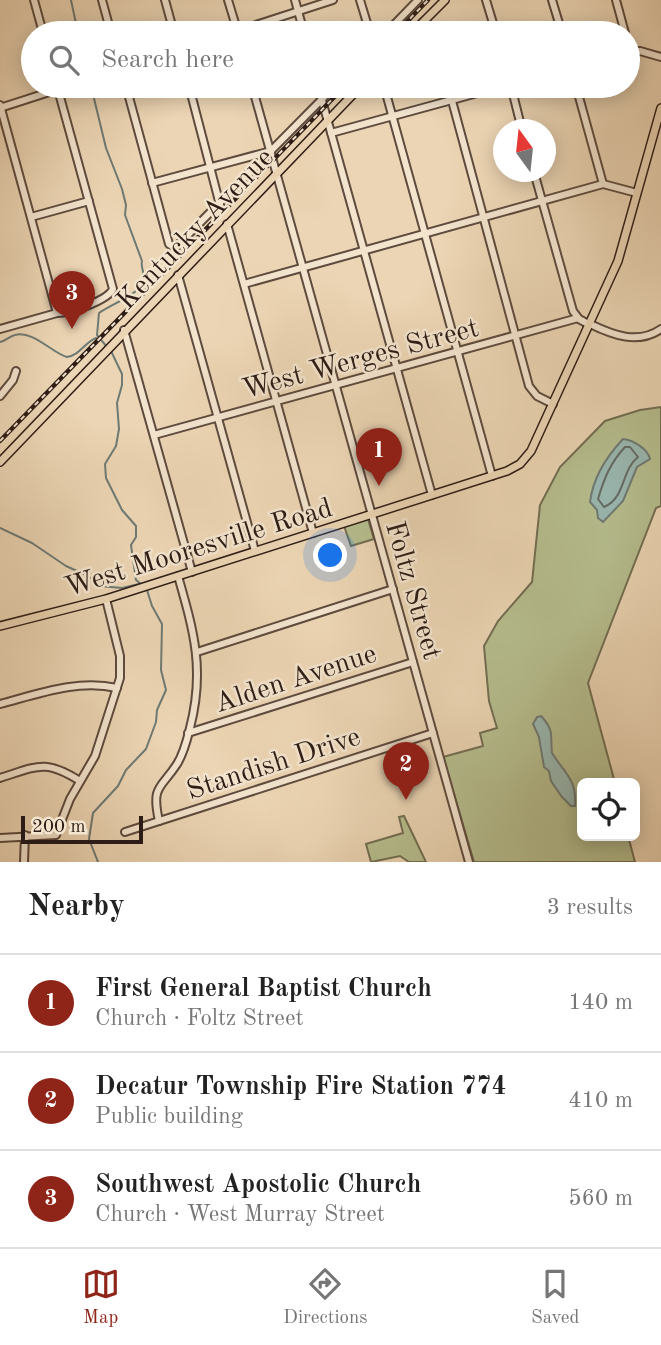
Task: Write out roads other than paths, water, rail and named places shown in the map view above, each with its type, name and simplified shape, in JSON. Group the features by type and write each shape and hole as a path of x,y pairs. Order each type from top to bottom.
{"main road":[{"path":"425,21 445,0"},
{"name":"Kentucky Avenue","path":"0,462 349,98"},
{"name":"West Mooresville Road","path":"0,626 107,599 513,469 531,451 621,253 661,108"}],"street":[{"path":"34,0 40,21"},
{"path":"102,0 108,21"},
{"path":"165,0 171,21"},
{"path":"228,0 232,21"},
{"path":"295,0 301,21"},
{"path":"269,21 333,0"},
{"path":"360,0 366,21"},
{"path":"398,21 418,0"},
{"path":"486,0 492,21"},
{"path":"552,0 558,21"},
{"path":"616,0 622,21"},
{"path":"640,51 661,57"},
{"path":"26,98 0,107 57,313"},
{"path":"0,329 57,313 66,313 111,293 113,289 61,98"},
{"path":"129,98 173,248 178,248 322,100 432,495"},
{"path":"192,98 220,205"},
{"name":"Foltz Street","path":"256,98 469,862"},
{"path":"388,98 492,476"},
{"path":"331,133 459,98"},
{"path":"514,98 519,119"},
{"path":"579,98 603,184"},
{"path":"452,100 531,389 537,396 553,404"},
{"path":"152,183 271,151"},
{"path":"537,182 572,307 578,318 609,333 632,338 648,336 661,330"},
{"path":"244,284 603,184 637,193"},
{"path":"31,217 89,201"},
{"path":"227,224 313,533"},
{"path":"178,275 255,551"},
{"name":"West Werges Street","path":"154,435 578,318"},
{"path":"124,330 192,572"},
{"path":"0,396 13,380 16,371"},
{"path":"159,821 157,791 179,760 196,698 197,652 178,576"},
{"path":"197,652 393,589"},
{"path":"0,838 56,835 68,803 95,756 121,672 121,658 107,599"},
{"name":"Alden Avenue","path":"188,733 413,662"},
{"path":"0,704 78,685 99,684 117,688"},
{"name":"Standish Drive","path":"125,832 433,733"},
{"path":"0,778 43,766 57,768 80,782"},
{"path":"24,862 25,835"}],"water":[{"path":"623,439 640,446 650,459 637,467 623,501 603,522 590,502 594,484"},
{"path":"541,716 550,730 552,753 572,783 575,806 571,806 562,797 551,781 549,771 544,767 539,737 533,724 537,717"}],"waterway":[{"path":"71,0 75,21"},
{"path":"94,98 106,148 122,189 126,205 125,215 142,261 144,278 135,292 99,313 97,335 107,347"},
{"path":"0,342 22,334 67,357 96,338"},
{"path":"111,351 122,374 122,385 117,403 119,429 116,446 105,464 106,478 122,510 136,526 136,537 131,545 136,580 141,584"},
{"path":"0,528 32,543 100,586 122,588 139,584"},
{"path":"98,862 89,839 93,813 146,749 156,722 157,710 166,690 161,670 162,624 147,590"}],"railway":[{"path":"408,21 428,0"},
{"path":"0,441 333,98"}],"place":[{"name":"Southwest Apostolic Church","path":"72,329"},
{"name":"First General Baptist Church","path":"379,486"},
{"name":"Decatur Township Fire Station 774","path":"406,800"}]}
